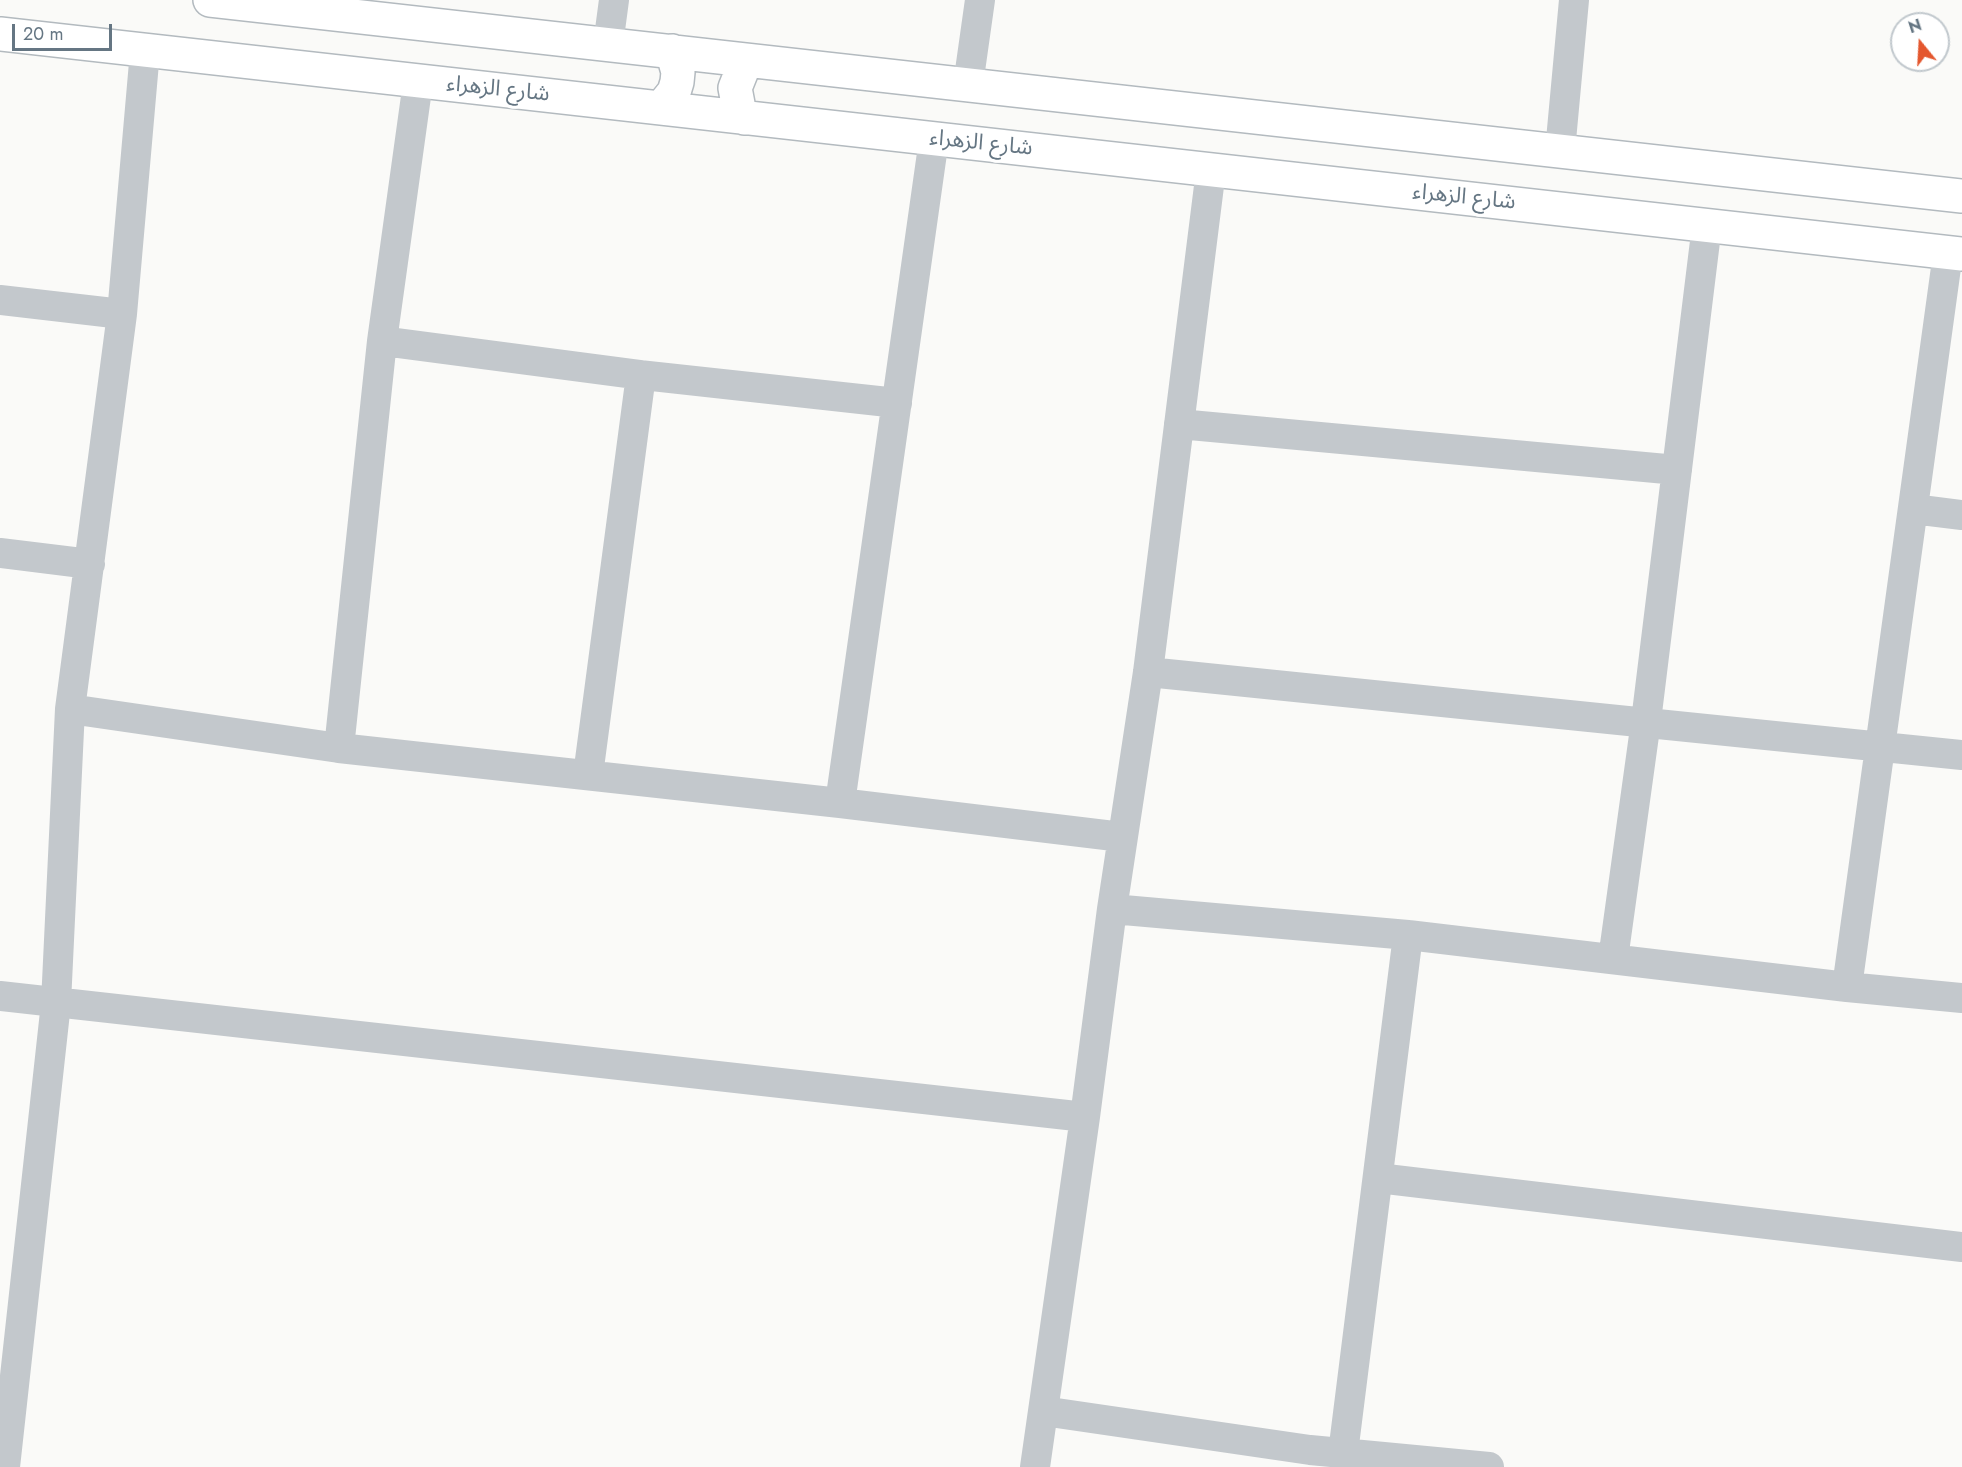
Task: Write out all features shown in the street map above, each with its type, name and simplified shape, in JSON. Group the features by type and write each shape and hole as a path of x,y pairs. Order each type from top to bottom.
{"main road":[{"path":"210,0 354,8 608,45 1962,196"},
{"name":"شارع الزهراء","path":"0,34 1955,254"},
{"path":"661,108 677,82 678,72 672,51"},
{"path":"744,118 739,109 735,87 743,68 750,60"}],"street":[{"path":"608,45 614,0"},
{"path":"968,85 980,0"},
{"path":"1560,151 1574,0"},
{"path":"5,1467 13,1283 56,1003 70,709 122,314 145,51"},
{"path":"339,748 382,341 418,81"},
{"path":"840,803 934,139"},
{"path":"1035,1467 1122,837 1148,672 1211,170"},
{"path":"1613,959 1646,722 1707,225"},
{"path":"1847,987 1913,509 1955,254"},
{"path":"0,300 122,314"},
{"path":"382,341 640,375 897,403"},
{"path":"588,776 640,375"},
{"path":"1179,424 1677,470"},
{"path":"1913,509 1962,515"},
{"path":"0,553 90,564"},
{"path":"1148,672 1962,754"},
{"path":"70,709 339,748 840,803 1122,837"},
{"path":"1112,909 1408,935 1847,987 1962,998"},
{"path":"1343,1453 1408,935"},
{"path":"0,996 1085,1117"},
{"path":"1378,1178 1962,1247"},
{"path":"1043,1411 1309,1458 1343,1453 1489,1467"}]}
